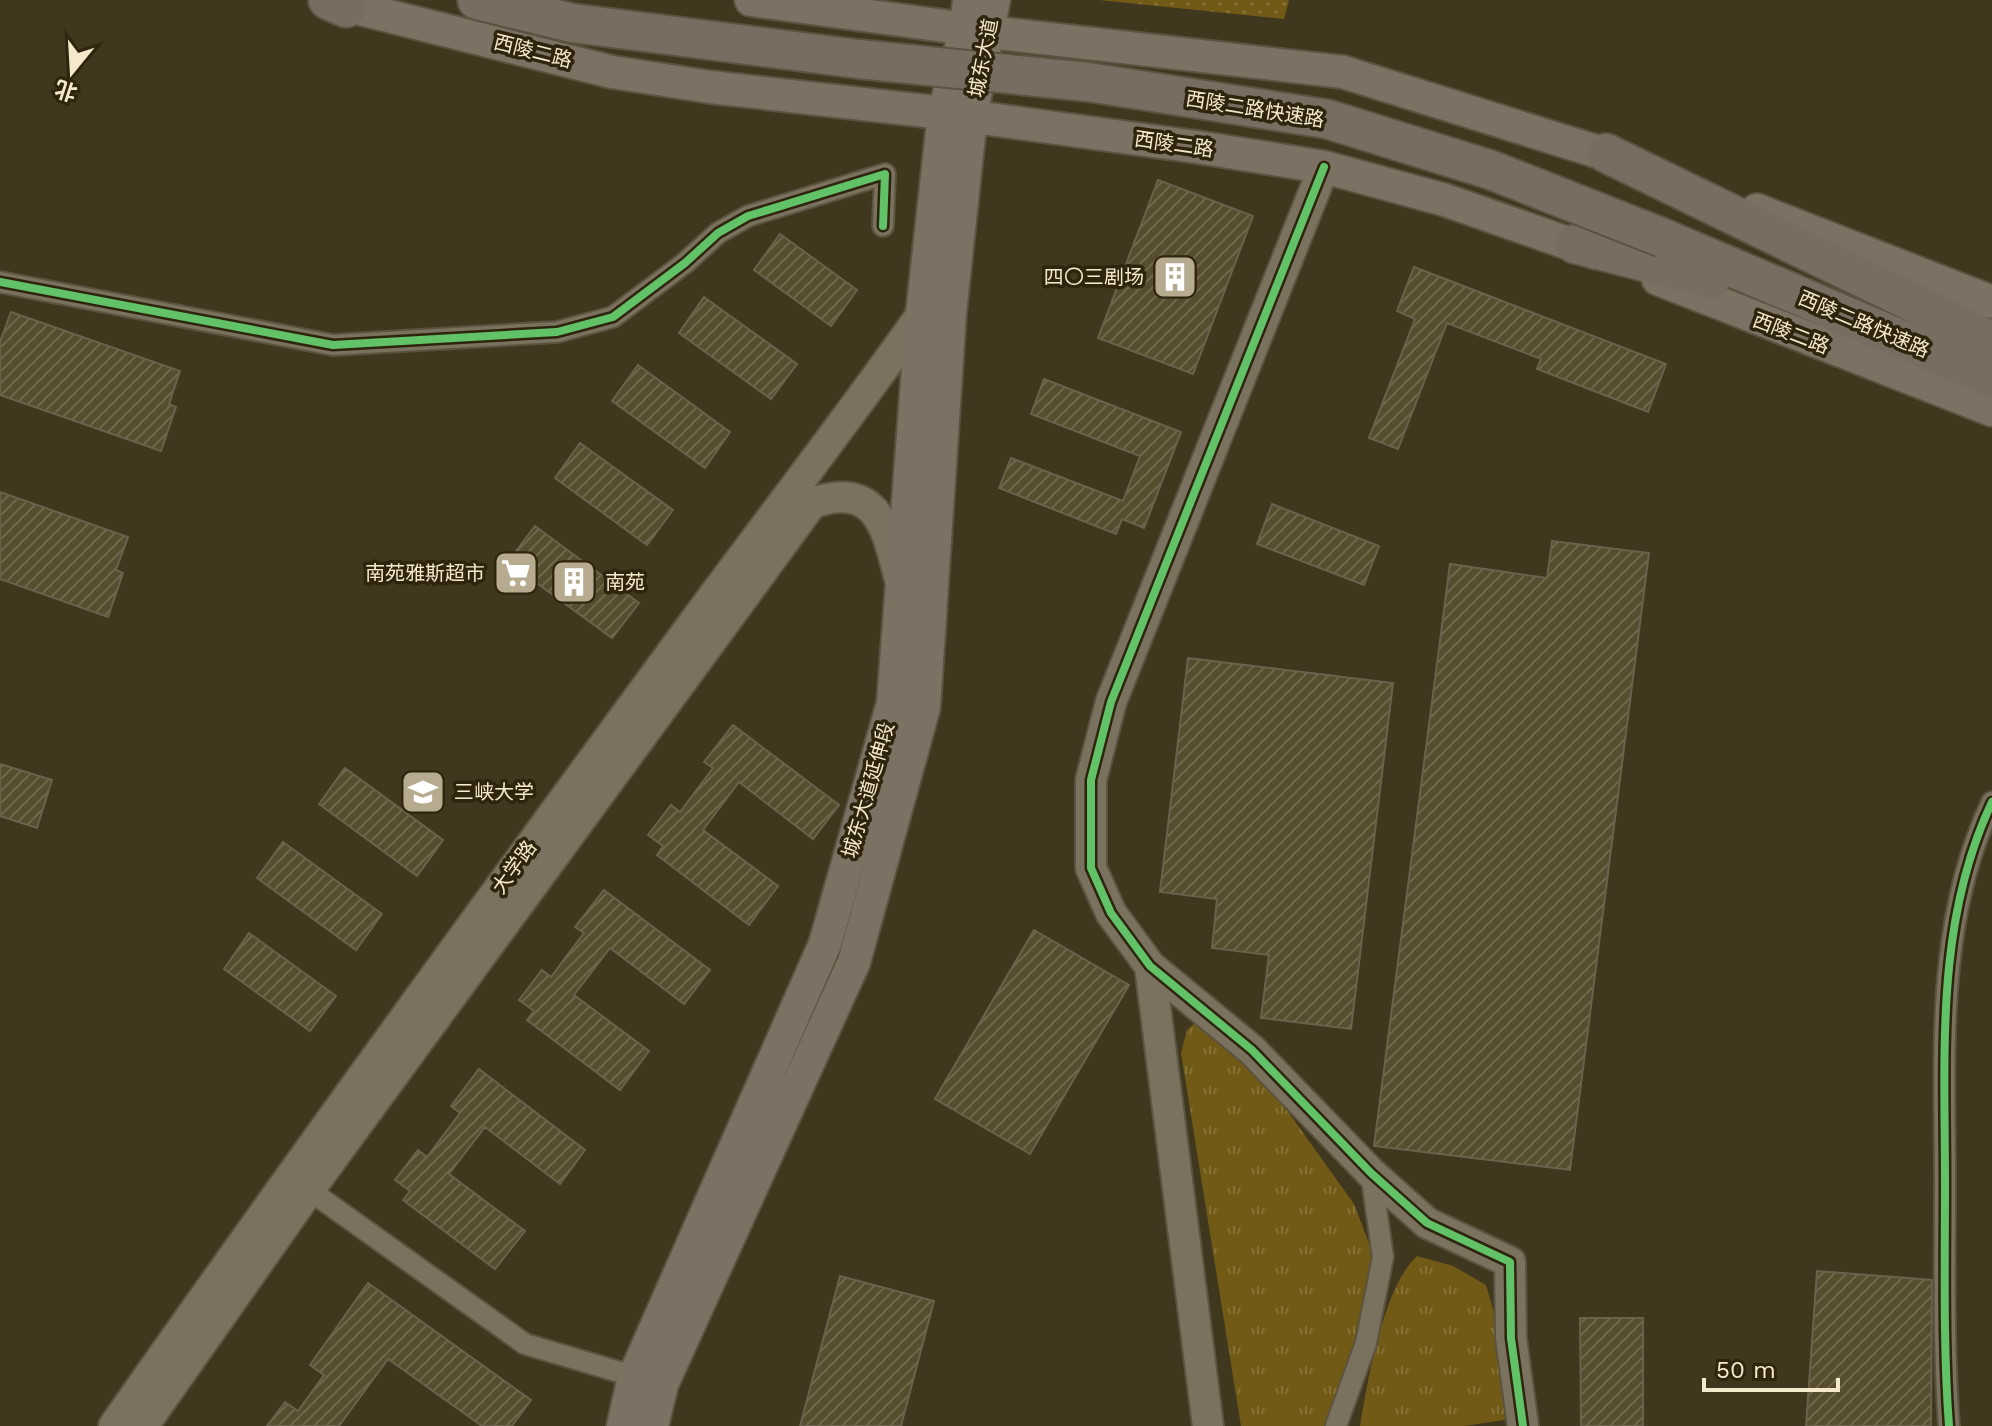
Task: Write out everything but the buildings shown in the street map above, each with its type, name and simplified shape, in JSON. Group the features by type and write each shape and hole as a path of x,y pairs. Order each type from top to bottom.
{"highway":[{"name":"西陵二路快速路","path":"477,0 1121,64 1323,97 1502,146 1860,324 1992,378"},
{"path":"1606,153 1992,342"},
{"name":"西陵二路快速路","path":"1668,226 1992,342"},
{"path":"1575,244 1703,276 1860,324"}],"main road":[{"path":"751,0 975,20 1343,72 1606,153 1992,302"},
{"name":"城东大道","path":"958,115 975,20 994,0"},
{"name":"西陵二路","path":"333,3 612,72 710,87 958,115 1324,167 1445,200 1575,244 1748,316 1992,410"},
{"name":"城东大道延伸段","path":"652,1426 648,1380 825,944 893,703 922,314 958,115"},
{"name":"城东大道延伸段","path":"623,1426 854,962 924,707 950,313 958,115"},
{"path":"1324,167 1116,687 1091,780 1091,868 1111,913 1150,966 1252,1050 1371,1173 1427,1223 1510,1262 1511,1338 1523,1426"},
{"name":"大学路","path":"114,1426 332,1116 707,605 832,442 922,314"},
{"name":"大学路","path":"143,1426 309,1190 812,503 837,495 864,503 881,517 901,582"},
{"path":"1150,966 1208,1426"}],"street":[{"path":"0,282 333,345 557,332 613,317 685,263 718,233 762,211 885,174 883,226"},
{"path":"1949,1426 1945,1300 1947,968 1963,884 1992,802"},
{"path":"1336,1426 1366,1343 1383,1257 1371,1173"},
{"path":"309,1190 513,1337 539,1350 648,1380"}],"green space":[{"path":"1099,0 1289,0 1284,19"},
{"path":"1197,1021 1249,1057 1354,1204 1375,1259 1361,1331 1326,1426 1241,1426 1181,1053 1187,1030"},
{"path":"1417,1256 1453,1266 1486,1285 1502,1340 1510,1419 1465,1426 1360,1426 1386,1311 1405,1271"}],"cycle path":[{"path":"1324,167 1111,702 1091,780 1091,868 1111,913 1150,966 1252,1050 1371,1173 1427,1223 1510,1262 1511,1338 1523,1426"},
{"path":"0,282 333,345 557,332 613,317 685,263 718,233 748,216 885,174 883,226"},
{"path":"1949,1426 1945,1305 1947,989 1961,894 1992,802"}],"place":[{"name":"四〇三剧场","path":"1175,277"},
{"name":"南苑雅斯超市","path":"516,573"},
{"name":"南苑","path":"574,582"},
{"name":"三峡大学","path":"423,792"}]}
